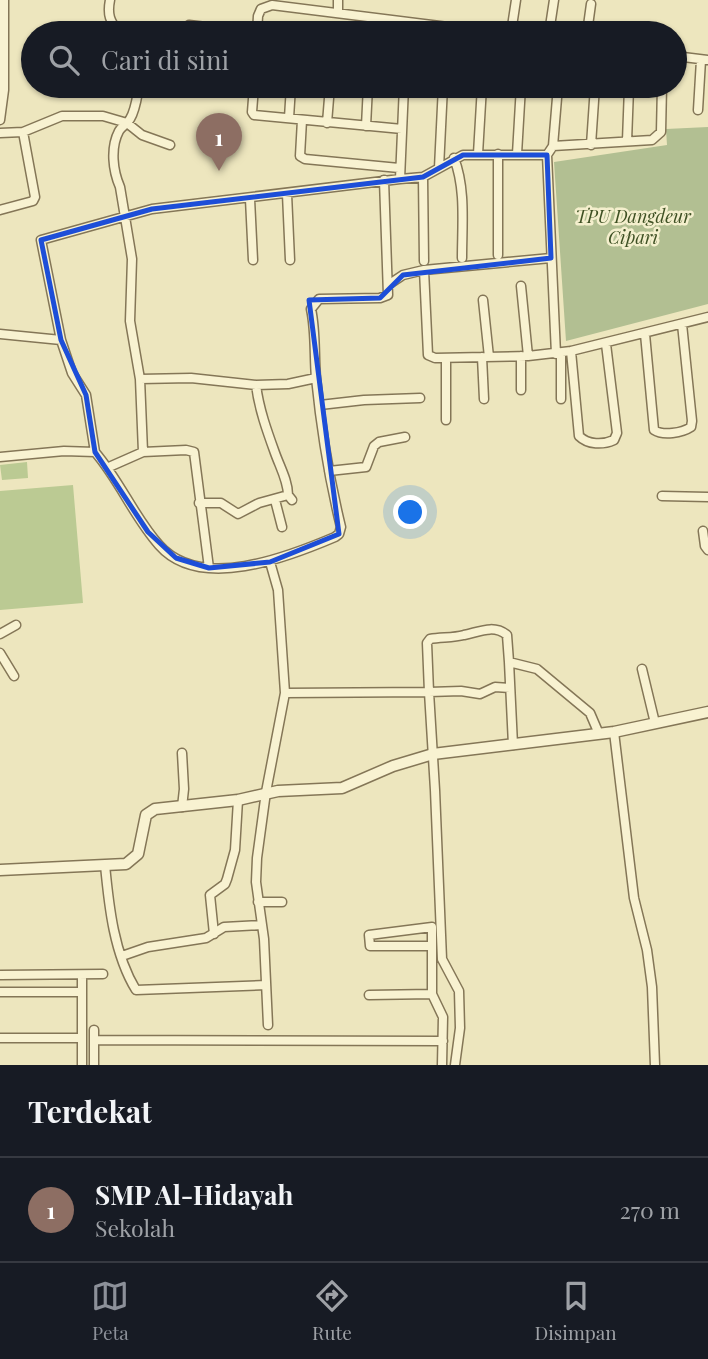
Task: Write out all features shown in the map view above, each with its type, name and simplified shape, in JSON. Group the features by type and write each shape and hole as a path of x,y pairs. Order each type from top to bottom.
{"street":[{"path":"0,120 4,90 4,0"},
{"path":"110,0 107,13 110,21"},
{"path":"338,0 338,13"},
{"path":"513,21 516,0"},
{"path":"551,21 554,0"},
{"path":"589,21 591,4"},
{"path":"258,21 261,9 267,6 392,21"},
{"path":"698,110 704,60"},
{"path":"136,98 134,110 118,133 114,152 132,259 130,321 140,379 144,425 143,452"},
{"path":"253,98 254,115 402,129"},
{"path":"289,118 290,98"},
{"path":"327,123 329,98"},
{"path":"366,126 367,98"},
{"path":"400,179 403,98"},
{"path":"439,168 442,98"},
{"path":"478,154 481,98"},
{"path":"517,154 520,98"},
{"path":"557,98 553,146 547,155 561,399"},
{"path":"591,145 594,98"},
{"path":"627,141 629,98"},
{"path":"553,146 652,140 661,132 662,98"},
{"path":"0,133 23,132 54,118 69,115 103,116 127,123 142,135 170,145"},
{"path":"302,120 299,149 300,156 304,159 399,168"},
{"path":"0,210 23,205 33,201 35,197 23,132"},
{"path":"384,180 388,295 380,298 319,299 312,306 316,378 329,471 341,527 339,534 270,562 209,568 192,565 161,548 138,517 109,467 95,452 86,396 72,373 61,340 41,240 152,209 250,199 384,180 423,177 454,158 478,154 547,155"},
{"path":"498,154 498,255"},
{"path":"454,158 460,173 462,258"},
{"path":"423,177 428,355 446,358 558,353 606,344 708,317"},
{"path":"287,194 290,260"},
{"path":"250,199 253,260"},
{"path":"388,285 424,265 551,258"},
{"path":"521,286 525,356 521,390"},
{"path":"483,300 484,399"},
{"path":"645,334 655,431 683,431 691,427 692,421 682,324"},
{"path":"0,334 61,340"},
{"path":"571,351 579,436 591,443 607,443 614,440 617,433 606,344"},
{"path":"446,358 446,420"},
{"path":"140,379 191,378 256,385 288,384 316,378"},
{"path":"199,503 221,503 238,514 250,506 290,498 258,402 256,385"},
{"path":"320,405 420,398"},
{"path":"329,471 366,467 373,446 379,442 405,437"},
{"path":"0,457 95,452"},
{"path":"109,467 143,452 194,452 209,568"},
{"path":"662,496 708,497"},
{"path":"275,500 282,527"},
{"path":"703,531 708,550"},
{"path":"268,1026 262,925 257,902 257,858 266,792 285,693 278,590 270,562"},
{"path":"0,634 16,625"},
{"path":"455,1065 460,1027 459,991 442,959 427,643 430,639 466,635 476,630 500,630 507,635 513,745"},
{"path":"0,653 14,676"},
{"path":"509,662 537,669 590,713 599,734"},
{"path":"642,669 655,723"},
{"path":"285,693 461,691 480,694 495,687 510,688"},
{"path":"0,870 126,864 134,859 140,848 144,822 148,812 155,809 237,800 266,792 342,788 393,766 433,754 614,732 708,712"},
{"path":"614,732 634,898 647,950 652,987 655,1065"},
{"path":"182,753 182,807"},
{"path":"214,934 210,895 225,884 227,879 235,850 237,800"},
{"path":"105,865 109,908 122,956 136,990 266,985"},
{"path":"257,902 282,902"},
{"path":"122,956 148,947 199,940 224,927 262,925"},
{"path":"432,946 369,946 369,935 432,927 432,946 432,994 443,1017 442,1065"},
{"path":"0,975 103,974"},
{"path":"82,975 82,1065"},
{"path":"0,992 82,992"},
{"path":"369,995 432,994"},
{"path":"94,1065 94,1035 443,1041"},
{"path":"0,1038 82,1038"}],"highlighted area":[{"path":"463,155 547,155 551,258 403,275 380,298 309,300 339,534 270,562 209,568 176,558 148,532 95,452 86,395 61,340 41,240 152,209 423,177"}],"green space":[{"name":"TPU Dangdeur Cipari","path":"708,127 708,304 566,341 554,162 667,145 666,129"},
{"path":"27,462 28,478 2,480 0,465"},
{"path":"73,485 83,603 0,610 0,491"}],"place":[{"name":"SMP Al-Hidayah","path":"219,171"}]}
